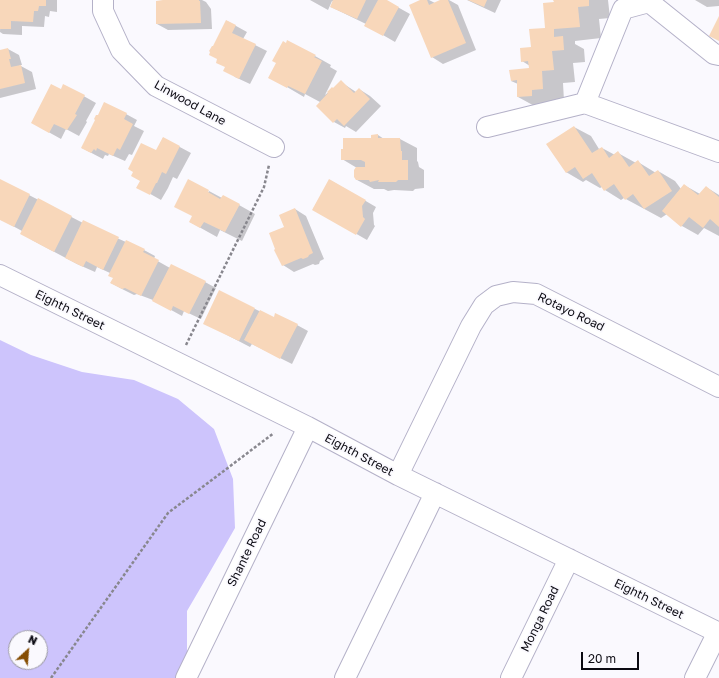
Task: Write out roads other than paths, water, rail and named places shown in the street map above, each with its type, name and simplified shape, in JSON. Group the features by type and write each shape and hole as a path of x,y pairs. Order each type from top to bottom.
{"street":[{"name":"Linwood Lane","path":"103,0 102,11 121,50 156,86 274,147"},
{"path":"585,103 623,9 649,2 714,54 719,55"},
{"path":"487,127 585,103 719,152"},
{"name":"Eighth Street","path":"0,276 177,362 300,423 398,475 718,632"},
{"name":"Rotayo Road","path":"398,475 471,326 484,305 496,296 513,292 536,294 719,387"},
{"name":"Shante Road","path":"186,678 300,423"},
{"path":"345,678 435,493"},
{"name":"Monga Road","path":"511,678 569,559"},
{"path":"696,678 718,632"}]}
